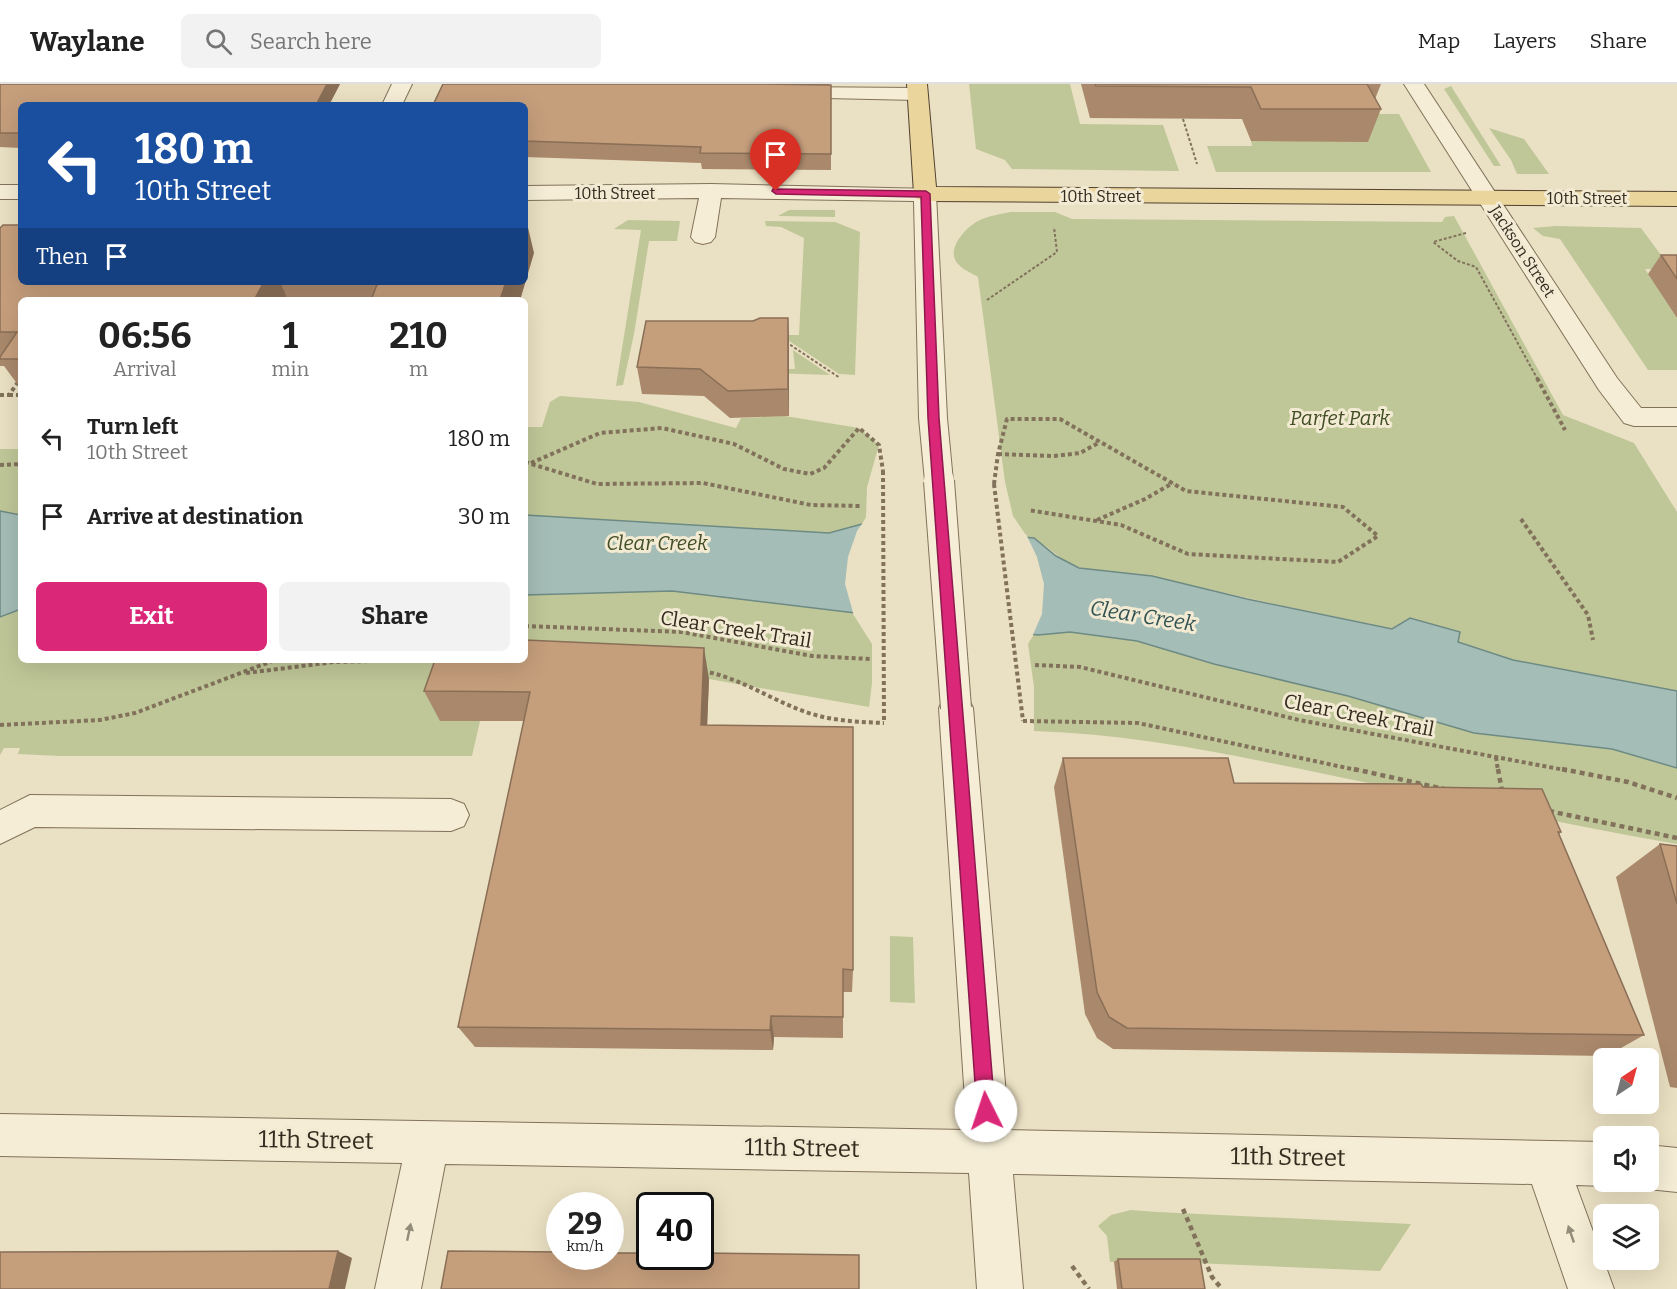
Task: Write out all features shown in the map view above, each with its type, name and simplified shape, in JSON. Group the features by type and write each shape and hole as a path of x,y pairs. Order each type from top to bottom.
{"main road":[{"path":"917,89 926,194"},
{"name":"10th Street","path":"926,194 1677,199"}],"street":[{"path":"393,102 402,84"},
{"name":"Jackson Street","path":"1414,84 1608,384 1634,417 1677,417"},
{"path":"766,93 917,89"},
{"path":"703,237 711,191"},
{"name":"10th Street","path":"528,193 711,191 926,194"},
{"path":"0,192 18,192"},
{"path":"926,194 933,418 1000,1289"},
{"path":"0,828 30,811 451,815"},
{"name":"11th Street","path":"0,1135 1593,1163"},
{"path":"398,1289 428,1142"},
{"path":"1546,1161 1591,1289"},
{"path":"1659,1168 1677,1170"}],"path":[{"path":"1183,119 1200,171"},
{"path":"987,300 1057,252 1053,221"},
{"path":"1473,231 1433,242 1458,261 1476,267 1564,430"},
{"path":"779,338 840,378"},
{"path":"9,395 18,382"},
{"path":"0,395 18,395"},
{"path":"1028,510 1121,525 1188,554 1338,562 1378,536 1343,507 1186,490 1060,419 1007,419 994,484 1023,721 1138,723 1447,789"},
{"path":"531,464 600,433 662,428 734,444 784,469 810,474 824,468 859,428 879,445 884,471 884,723 833,720 795,708 725,674 702,671"},
{"path":"999,454 1054,456 1080,453 1100,442"},
{"path":"528,463 597,484 703,483 812,505 860,506"},
{"path":"0,465 18,464"},
{"path":"1097,520 1125,506 1155,497 1173,483"},
{"path":"1521,519 1588,615 1593,640"},
{"name":"Clear Creek Trail","path":"528,626 682,632 812,657 870,659"},
{"path":"0,725 100,720 135,713 267,663"},
{"path":"237,674 326,663"},
{"name":"Clear Creek Trail","path":"1035,665 1080,667 1299,720 1628,782 1677,798"},
{"path":"1496,757 1504,801"},
{"path":"1538,808 1677,838"},
{"path":"1183,1209 1212,1277 1222,1289"},
{"path":"1072,1266 1089,1289"}],"green space":[{"path":"969,84 1070,84 1080,124 1163,125 1179,171 1012,169 1005,160 976,149"},
{"path":"1451,86 1501,166 1494,166 1444,89"},
{"path":"1353,114 1399,114 1431,172 1216,172 1207,146 1252,146 1251,141"},
{"path":"1489,128 1524,139 1549,174 1517,174 1511,160"},
{"path":"789,210 835,210 835,217 778,216"},
{"name":"Parfet Park","path":"1011,212 1055,212 1072,219 1442,222 1445,217 1454,216 1563,415 1634,443 1677,512 1677,691 1513,660 1457,642 1460,632 1411,618 1392,629 1146,575 1078,567 1039,542 1028,538 1013,516 1005,482 978,277 960,266 954,252 958,240 973,224 994,215"},
{"path":"628,220 680,221 677,241 649,241 623,385 616,386 641,230 614,229"},
{"path":"765,221 835,222 860,232 855,375 839,374 780,335 799,335 804,238 781,227 766,226"},
{"path":"1556,226 1641,228 1672,270 1645,269 1677,318 1677,370 1648,370 1560,239 1543,236 1533,228"},
{"path":"793,350 830,375 771,373 771,369 795,369"},
{"name":"Clear Creek","path":"560,396 639,402 736,428 741,418 785,416 859,428 879,445 867,487 866,517 862,524 853,614 872,644 872,683 869,707 709,679 440,720 480,721 472,756 60,756 18,754 20,748 4,748 0,755 0,449 18,449 18,663 528,663 528,427 542,427 550,402"},
{"path":"1070,632 1137,641 1214,664 1348,696 1474,733 1612,749 1677,768 1677,844 1187,747 1111,736 1034,731 1034,687 1028,644 1034,634"},
{"path":"890,936 913,937 915,1003 890,1002"},
{"path":"1131,1210 1411,1224 1380,1271 1110,1262 1107,1236 1098,1226 1111,1215"}],"water":[{"path":"0,511 18,514 18,610 0,617"},
{"name":"Clear Creek","path":"528,515 829,533 862,524 1034,538 1056,556 1079,568 1152,576 1247,599 1392,629 1410,618 1460,632 1458,642 1513,660 1677,691 1677,768 1612,749 1474,733 1348,696 1214,664 1137,641 1070,632 1038,635 672,591 528,595"}],"pier":[{"path":"864,521 1026,534 1037,557 1044,584 1042,614 1032,637 854,616 845,584 848,557 857,531"}],"building":[{"path":"0,84 327,84 318,102 18,102 18,133 0,133"},
{"path":"443,84 831,85 831,154 700,153 701,147 528,141 528,102 434,102"},
{"path":"1095,84 1367,84 1381,109 1261,109 1251,87 1096,86"},
{"path":"3,225 18,225 18,285 262,285 256,297 18,297 18,359 0,359 17,332 0,332 0,228"},
{"path":"1661,255 1677,255 1677,279"},
{"path":"377,285 505,285 501,297 372,297"},
{"path":"760,318 788,318 788,389 728,391 700,369 637,367 646,321 753,321"},
{"path":"528,640 704,648 701,725 853,727 853,970 843,969 843,1017 771,1016 770,1030 458,1027 530,692 424,691 434,663 528,663"},
{"path":"1063,758 1228,758 1234,783 1421,784 1423,787 1542,789 1644,1035 1127,1028 1109,1017 1097,992"},
{"path":"1660,844 1677,846 1677,904"},
{"path":"338,1251 329,1289 0,1289 0,1252"},
{"path":"448,1251 546,1252 546,1270 624,1270 624,1253 636,1253 636,1270 714,1270 714,1253 859,1255 859,1289 441,1289"},
{"path":"1118,1259 1200,1259 1205,1289 1122,1289"}],"route":[{"path":"776,191 926,194 933,418 986,1111"}]}
